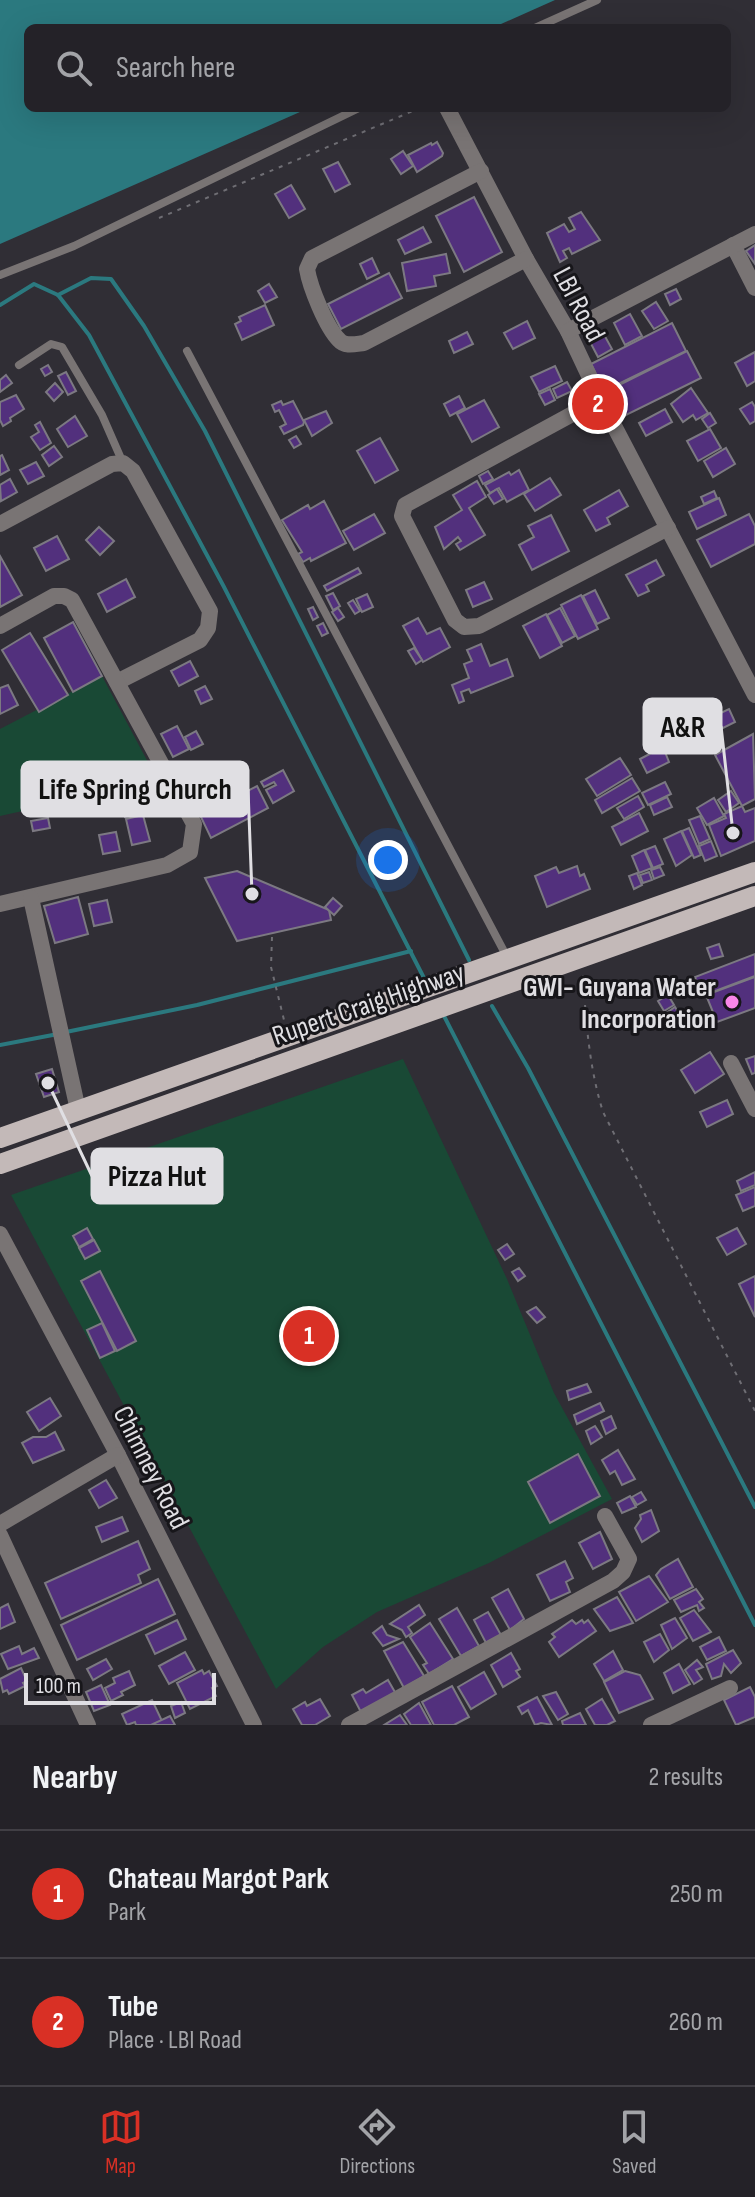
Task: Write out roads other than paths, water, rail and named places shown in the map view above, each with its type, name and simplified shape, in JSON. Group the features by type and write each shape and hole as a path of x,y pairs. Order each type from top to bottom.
{"main road":[{"name":"Rupert Craig Highway","path":"0,1138 755,872"},
{"name":"Rupert Craig Highway","path":"0,1164 755,896"}],"street":[{"name":"LBI Road","path":"449,112 526,259 568,331 600,399 755,695"},
{"path":"481,171 312,258 307,269 315,297 339,341 348,345 364,343 526,259"},
{"path":"568,331 755,234"},
{"path":"733,245 755,288"},
{"path":"600,399 405,505 402,516 455,620 464,627 479,626 668,528"},
{"path":"0,524 112,464 123,463 133,471 210,611 208,628 200,640 117,682"},
{"path":"0,626 54,596 72,600 194,824 190,852 167,865 0,904"},
{"path":"31,898 78,1110"},
{"path":"731,1063 755,1109"},
{"name":"Chimney Road","path":"0,1234 118,1455 254,1725"},
{"path":"0,1524 118,1455"},
{"path":"349,1725 613,1581 623,1572 629,1559 605,1516"},
{"path":"0,1535 88,1725"},
{"path":"651,1725 730,1688"}],"lane":[{"path":"544,24 597,0"},
{"path":"0,275 100,234 350,112"},
{"path":"19,365 48,346 55,344 62,347 102,415 123,463"},
{"path":"187,351 509,960"}],"water":[{"path":"0,0 555,0 501,24 24,24 24,112 300,112 0,244"}],"waterway":[{"path":"58,295 91,278 111,279 144,326 205,431 469,960"},
{"path":"0,305 34,284 58,295 89,335 224,587 426,982"},
{"path":"66,1032 197,1005 411,951"},
{"path":"492,1006 528,1068 755,1507"},
{"path":"443,1014 755,1625"},
{"path":"0,1045 58,1034"}],"place":[{"name":"Tube","path":"598,404"},
{"name":"A&R","path":"733,833"},
{"name":"Life Spring Church","path":"252,894"},
{"name":"GWI- Guyana Water Incorporation","path":"732,1002"},
{"name":"Pizza Hut","path":"48,1083"},
{"name":"Chateau Margot Park","path":"309,1336"}]}
